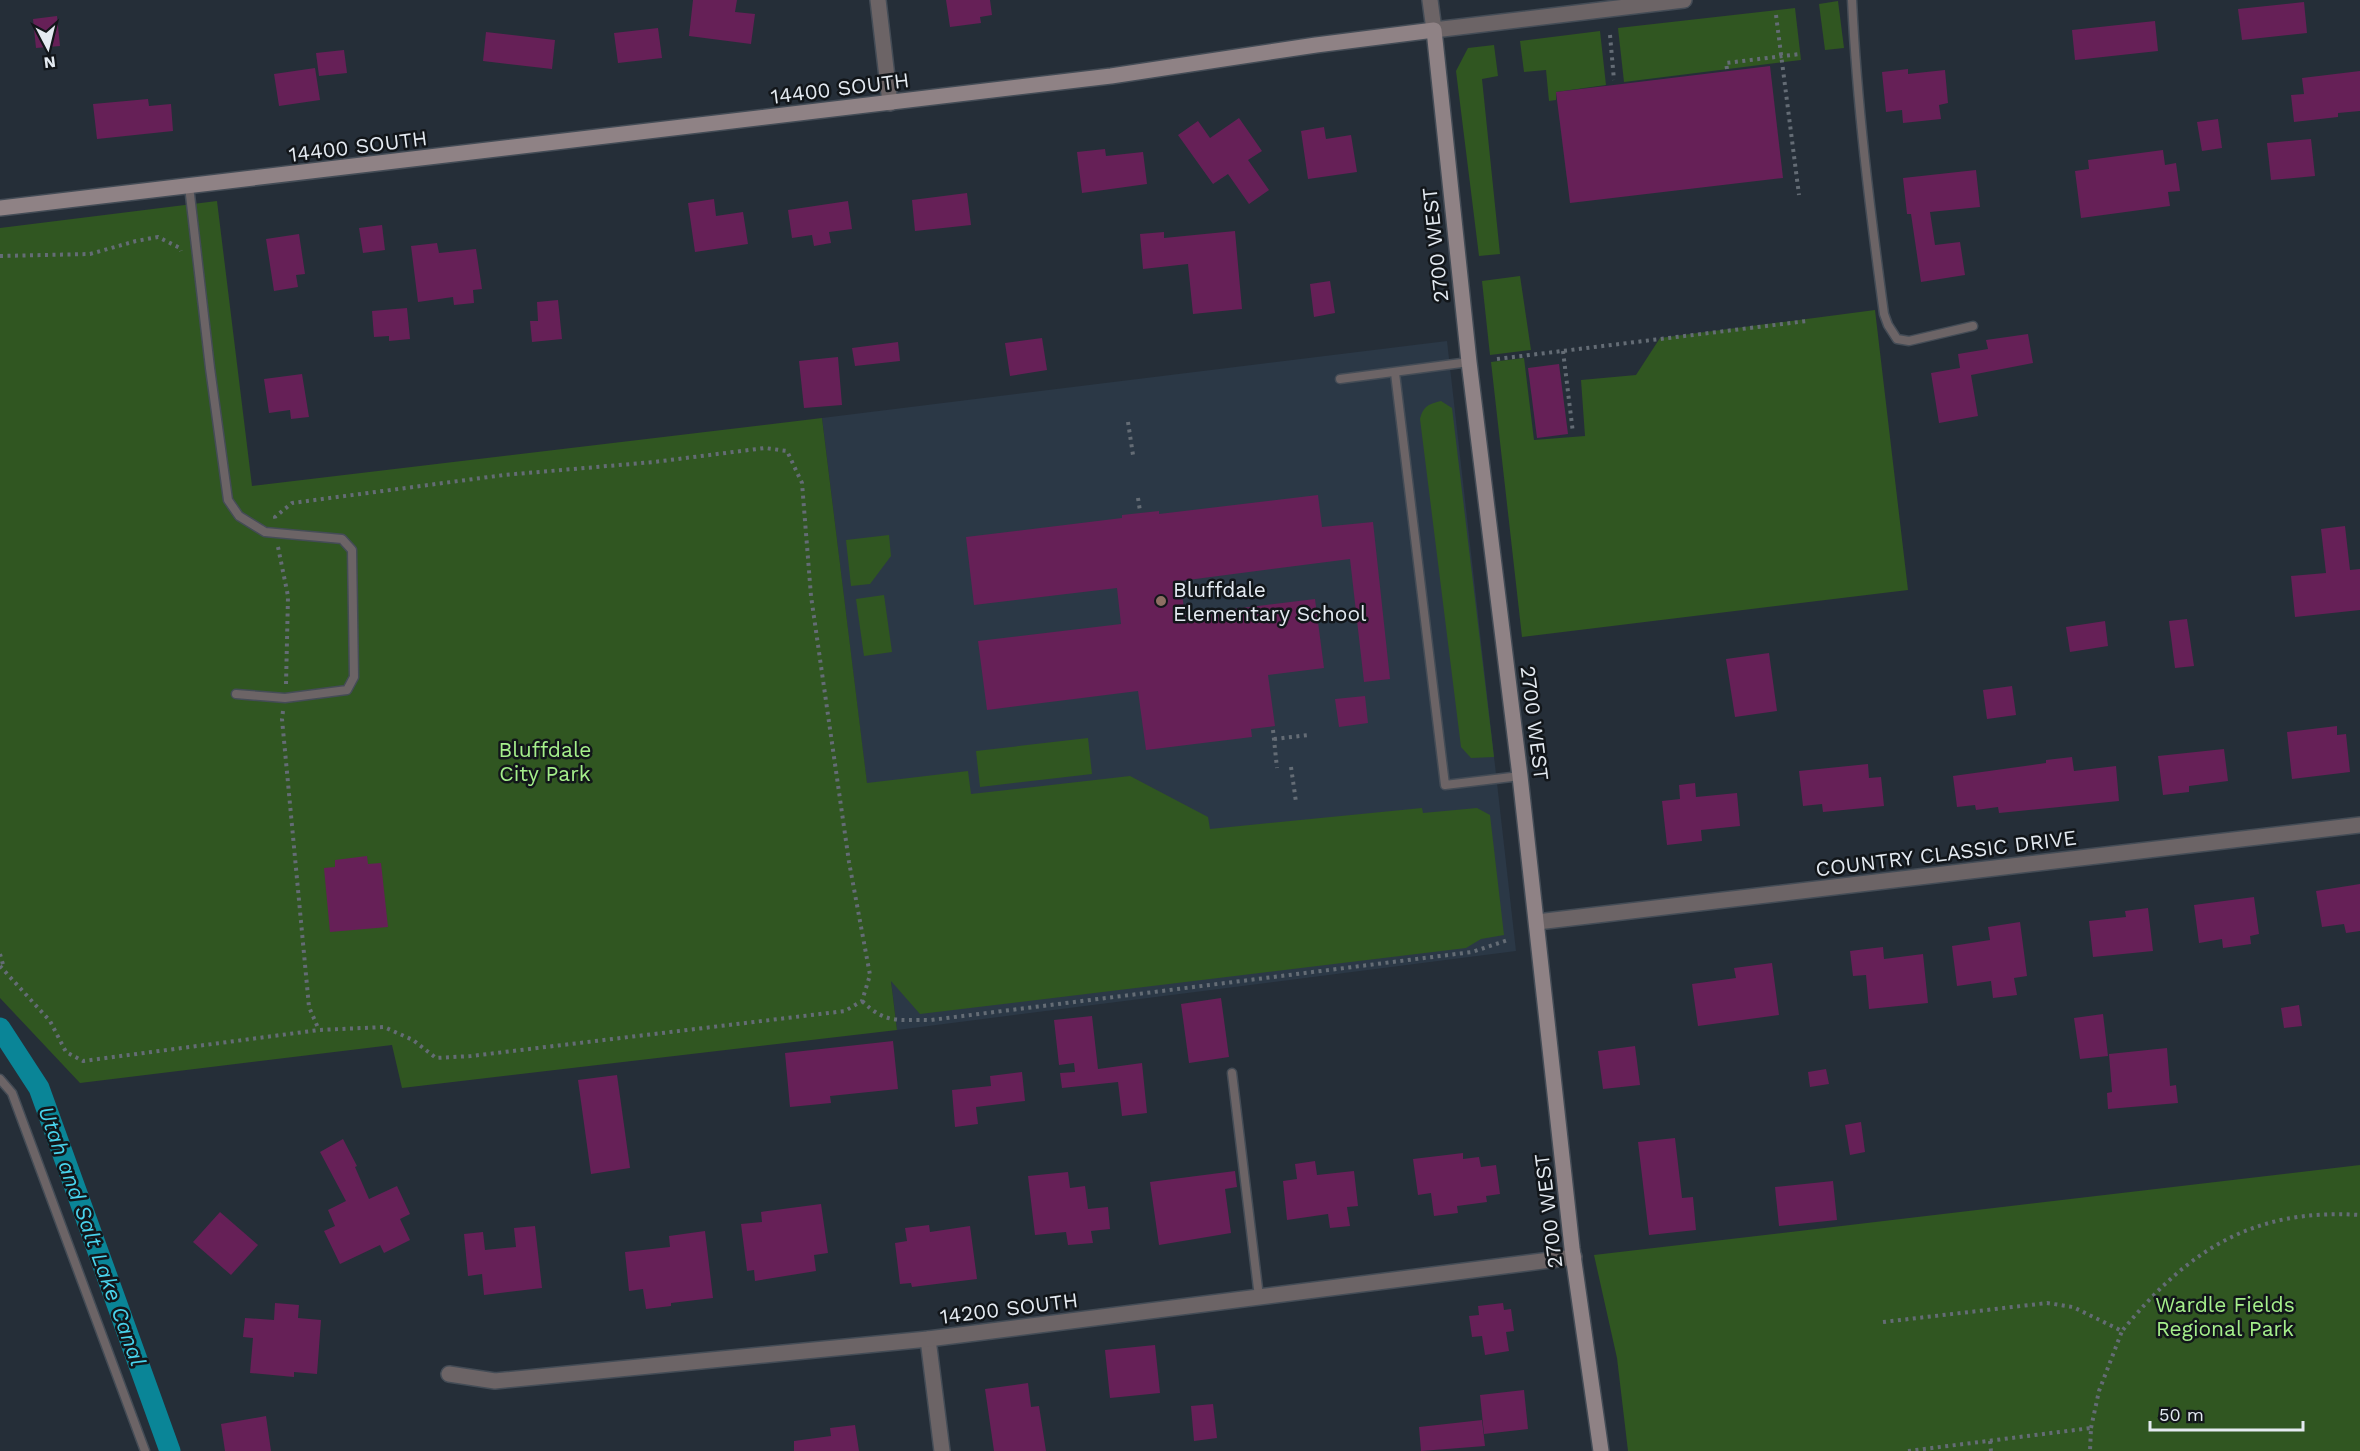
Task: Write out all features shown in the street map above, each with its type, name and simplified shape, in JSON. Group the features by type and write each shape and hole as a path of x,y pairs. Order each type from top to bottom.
{"main road":[{"name":"14400 SOUTH","path":"0,208 1111,76 1434,30"},
{"name":"2700 WEST","path":"1434,30 1469,362 1520,776 1574,1257 1601,1451"}],"street":[{"path":"878,0 890,103"},
{"name":"2700 WEST","path":"1430,0 1434,30"},
{"name":"14400 SOUTH","path":"1434,30 1684,0"},
{"name":"COUNTRY CLASSIC DRIVE","path":"1537,922 2360,825"},
{"name":"14200 SOUTH","path":"449,1374 495,1381 928,1340 1574,1257"},
{"path":"928,1340 942,1451"}],"lane":[{"path":"1852,0 1856,84 1863,155 1884,315 1898,339 1909,341 1973,326"},
{"path":"189,186 228,500 239,516 265,532 342,540 352,550 354,677 347,690 285,698 236,694"},
{"path":"1340,379 1469,362"},
{"path":"1395,372 1445,785 1520,776"},
{"path":"1232,1073 1259,1297"},
{"path":"0,1078 12,1093 145,1451"}],"path":[{"path":"1776,15 1799,195"},
{"path":"1610,35 1614,80"},
{"path":"1727,69 1726,63 1800,54"},
{"path":"0,256 90,254 158,237 180,248 183,258"},
{"path":"1497,358 1807,321"},
{"path":"1563,351 1573,433"},
{"path":"1128,422 1133,455"},
{"path":"0,954 2,967 50,1021 66,1052 83,1061 319,1030 384,1028 413,1040 436,1058 471,1056 845,1011 862,1001 870,975 849,862 811,596 802,483 787,450 765,448 654,462 504,475 292,503 276,517 278,547 288,596 285,698 282,719 309,1008 319,1030"},
{"path":"1138,498 1140,511"},
{"path":"267,542 278,547"},
{"path":"1273,730 1278,768"},
{"path":"1274,739 1309,735"},
{"path":"1291,767 1296,802"},
{"path":"862,1001 876,1014 888,1019 931,1020 1472,952 1508,940"},
{"path":"2090,1451 2091,1428 2099,1391 2122,1331 2166,1281 2203,1251 2242,1231 2287,1217 2326,1212 2360,1215"},
{"path":"1883,1322 2047,1303 2073,1307 2122,1331"},
{"path":"1908,1451 2091,1428"},
{"path":"1990,1441 1991,1451"}],"shaded area":[{"name":"Bluffdale Elementary School","path":"1447,341 1516,951 897,1030 822,418"}],"green space":[{"path":"1838,1 1844,48 1825,50 1819,4"},
{"path":"1795,8 1801,60 1624,82 1618,28"},
{"path":"1600,31 1606,85 1556,92 1556,100 1549,101 1546,70 1524,72 1520,41"},
{"path":"1494,45 1498,76 1482,79 1500,254 1479,256 1456,71 1468,48"},
{"name":"Bluffdale City Park","path":"217,201 252,486 822,418 867,783 968,771 971,794 1130,776 1208,817 1210,829 1422,808 1423,813 1477,808 1490,815 1504,935 1481,939 1466,948 920,1014 891,981 897,1030 402,1088 392,1045 80,1083 0,998 0,228"},
{"path":"1520,276 1531,350 1490,355 1482,281"},
{"path":"1875,310 1908,590 1522,637 1491,362 1524,358 1534,440 1585,436 1581,380 1636,375 1660,338"},
{"path":"1441,401 1452,408 1494,757 1471,758 1461,747 1420,419 1427,406"},
{"path":"889,535 891,556 870,584 851,586 846,540"},
{"path":"884,595 892,652 864,656 856,599"},
{"path":"1088,738 1092,774 980,787 976,751"},
{"name":"Wardle Fields Regional Park","path":"2360,1165 2360,1451 1628,1451 1617,1358 1594,1255"}],"building":[{"path":"693,0 737,0 735,12 755,14 751,44 689,36"},
{"path":"946,0 990,0 992,15 980,17 981,23 950,27"},
{"path":"2304,2 2307,33 2242,40 2238,9"},
{"path":"57,16 60,46 36,48 33,19"},
{"path":"2155,21 2158,51 2075,60 2072,30"},
{"path":"658,28 662,58 618,63 614,33"},
{"path":"486,32 555,40 552,69 483,61"},
{"path":"344,50 347,73 319,76 316,53"},
{"path":"1770,66 1783,178 1570,203 1556,92"},
{"path":"315,68 320,100 279,106 274,74"},
{"path":"1908,69 1908,74 1945,70 1948,103 1939,105 1941,119 1903,123 1902,110 1886,112 1882,72"},
{"path":"2360,71 2360,111 2338,113 2338,117 2294,122 2291,95 2304,94 2302,78"},
{"path":"148,99 149,106 171,104 173,131 97,139 93,104"},
{"path":"1239,118 1262,151 1248,160 1269,190 1249,204 1228,174 1213,184 1178,135 1198,121 1210,138"},
{"path":"2218,119 2222,148 2202,151 2197,122"},
{"path":"1324,127 1326,139 1351,135 1357,172 1308,179 1301,131"},
{"path":"2311,139 2315,176 2271,180 2267,143"},
{"path":"1105,149 1106,156 1143,152 1147,184 1082,193 1077,152"},
{"path":"2163,150 2165,165 2176,163 2180,191 2168,192 2170,206 2081,218 2075,171 2089,169 2088,160"},
{"path":"1976,170 1980,207 1930,212 1935,245 1960,242 1965,275 1921,282 1911,214 1907,214 1903,178"},
{"path":"967,193 971,225 915,231 912,200"},
{"path":"714,199 716,216 743,212 748,244 695,252 688,203"},
{"path":"848,201 852,229 829,232 831,243 814,246 812,235 792,238 788,210"},
{"path":"382,225 385,250 363,253 359,228"},
{"path":"1235,231 1242,309 1193,314 1188,264 1143,269 1140,234 1164,232 1164,238"},
{"path":"299,234 305,274 296,275 298,287 274,291 266,239"},
{"path":"437,243 439,253 476,249 482,289 473,290 474,303 454,305 453,297 418,302 411,246"},
{"path":"1330,281 1335,313 1314,317 1310,284"},
{"path":"558,300 562,339 532,342 530,321 538,321 537,302"},
{"path":"407,308 410,339 389,341 389,336 374,337 372,311"},
{"path":"2028,334 2033,363 1971,375 1978,416 1939,423 1931,373 1960,368 1958,354 1988,349 1986,340"},
{"path":"1042,338 1047,370 1010,376 1005,343"},
{"path":"898,342 900,361 855,366 852,348"},
{"path":"838,357 842,405 804,408 799,361"},
{"path":"1559,364 1568,434 1537,438 1528,368"},
{"path":"302,374 309,417 291,419 290,410 269,413 264,379"},
{"path":"1318,495 1322,527 1373,522 1390,679 1364,682 1350,559 1180,581 1185,615 1315,599 1324,668 1268,675 1275,726 1251,729 1252,737 1146,750 1138,691 987,710 978,641 1121,624 1117,588 974,605 966,537 1122,518 1122,515 1159,511 1159,514"},
{"path":"2345,526 2350,570 2360,569 2360,610 2295,617 2291,576 2326,573 2321,529"},
{"path":"2187,619 2194,666 2175,668 2169,621"},
{"path":"2105,621 2108,646 2070,652 2066,627"},
{"path":"1769,653 1777,711 1735,717 1726,659"},
{"path":"2012,686 2016,715 1987,719 1983,690"},
{"path":"1365,696 1368,723 1339,727 1335,699"},
{"path":"2337,726 2337,735 2346,734 2350,772 2292,779 2287,732"},
{"path":"2224,749 2228,781 2189,786 2189,792 2163,795 2158,756"},
{"path":"2072,757 2074,771 2116,766 2119,801 1999,813 1998,807 1976,810 1975,805 1957,807 1953,776 2046,763 2046,760"},
{"path":"1868,764 1869,778 1881,777 1884,806 1823,812 1822,804 1803,806 1799,771"},
{"path":"1695,783 1696,797 1737,793 1740,826 1701,830 1702,841 1667,845 1662,801 1680,799 1679,785"},
{"path":"367,856 368,864 381,863 388,927 330,932 324,868 335,867 335,860"},
{"path":"2360,884 2360,931 2346,933 2344,924 2322,927 2316,891"},
{"path":"2254,897 2259,934 2250,936 2251,944 2223,948 2222,939 2199,943 2194,905"},
{"path":"2148,908 2153,951 2093,957 2089,921 2126,917 2125,911"},
{"path":"2020,922 2027,976 2014,978 2017,995 1993,998 1991,981 1957,986 1952,946 1990,940 1988,927"},
{"path":"1883,947 1884,959 1923,954 1928,1003 1869,1009 1866,975 1853,976 1850,951"},
{"path":"1772,963 1779,1015 1698,1026 1692,984 1736,978 1734,968"},
{"path":"1221,998 1229,1057 1189,1063 1181,1004"},
{"path":"2299,1005 2302,1026 2284,1028 2281,1008"},
{"path":"2103,1014 2108,1056 2080,1059 2074,1018"},
{"path":"1092,1016 1098,1069 1142,1063 1147,1113 1122,1116 1118,1082 1062,1088 1060,1073 1075,1072 1074,1063 1059,1065 1054,1020"},
{"path":"893,1041 898,1089 830,1096 831,1103 790,1107 785,1053"},
{"path":"1635,1046 1640,1085 1603,1089 1598,1051"},
{"path":"2167,1048 2170,1086 2176,1085 2178,1103 2108,1109 2107,1093 2112,1092 2109,1054"},
{"path":"1826,1069 1829,1084 1810,1087 1808,1072"},
{"path":"1022,1072 1025,1101 976,1107 978,1124 955,1127 952,1090 991,1086 990,1076"},
{"path":"617,1075 630,1168 591,1174 578,1080"},
{"path":"1861,1122 1865,1152 1850,1155 1845,1125"},
{"path":"1675,1138 1682,1198 1693,1197 1696,1230 1649,1235 1638,1142"},
{"path":"343,1139 357,1166 355,1167 369,1199 397,1186 410,1214 400,1219 410,1240 384,1253 380,1245 340,1264 324,1231 335,1226 328,1210 346,1201 320,1152"},
{"path":"1463,1153 1463,1159 1479,1157 1481,1167 1496,1165 1500,1194 1486,1196 1487,1202 1457,1206 1458,1213 1434,1216 1431,1193 1418,1195 1413,1159"},
{"path":"1315,1161 1317,1175 1354,1171 1358,1206 1347,1207 1350,1226 1330,1228 1328,1214 1287,1220 1283,1181 1297,1179 1295,1164"},
{"path":"1235,1171 1237,1187 1225,1189 1231,1233 1159,1245 1150,1182"},
{"path":"1068,1172 1070,1188 1085,1186 1088,1209 1108,1207 1110,1229 1091,1231 1093,1243 1068,1245 1066,1232 1035,1235 1028,1176"},
{"path":"1833,1181 1837,1220 1779,1226 1775,1187"},
{"path":"821,1204 828,1253 814,1255 816,1271 755,1281 754,1270 747,1271 741,1224 762,1222 761,1212"},
{"path":"220,1212 258,1245 231,1275 193,1242"},
{"path":"929,1225 930,1232 970,1226 977,1279 912,1287 911,1283 900,1284 895,1243 907,1241 905,1228"},
{"path":"535,1226 542,1288 484,1295 482,1274 468,1276 464,1234 483,1232 485,1250 516,1247 514,1228"},
{"path":"705,1231 713,1298 671,1303 671,1306 646,1309 643,1289 629,1291 625,1252 670,1247 669,1236"},
{"path":"275,1303 299,1305 298,1318 321,1320 317,1374 294,1372 294,1377 250,1373 253,1338 243,1337 245,1318 274,1320"},
{"path":"1503,1303 1504,1310 1511,1309 1514,1331 1506,1332 1509,1351 1485,1355 1482,1336 1472,1337 1469,1316 1479,1315 1478,1306"},
{"path":"1155,1345 1160,1393 1110,1398 1105,1350"},
{"path":"1028,1383 1031,1407 1039,1406 1046,1451 994,1451 985,1389"},
{"path":"1524,1390 1528,1429 1484,1434 1480,1395"},
{"path":"1213,1404 1217,1438 1194,1441 1191,1406"},
{"path":"266,1416 271,1451 225,1451 221,1424"},
{"path":"1482,1420 1485,1446 1421,1451 1419,1427"},
{"path":"855,1425 859,1451 794,1451 794,1441 831,1436 830,1428"}],"waterway":[{"name":"Utah and Salt Lake Canal","path":"0,1028 39,1088 170,1451"}],"place":[{"name":"Bluffdale Elementary School","path":"1161,601"}]}
